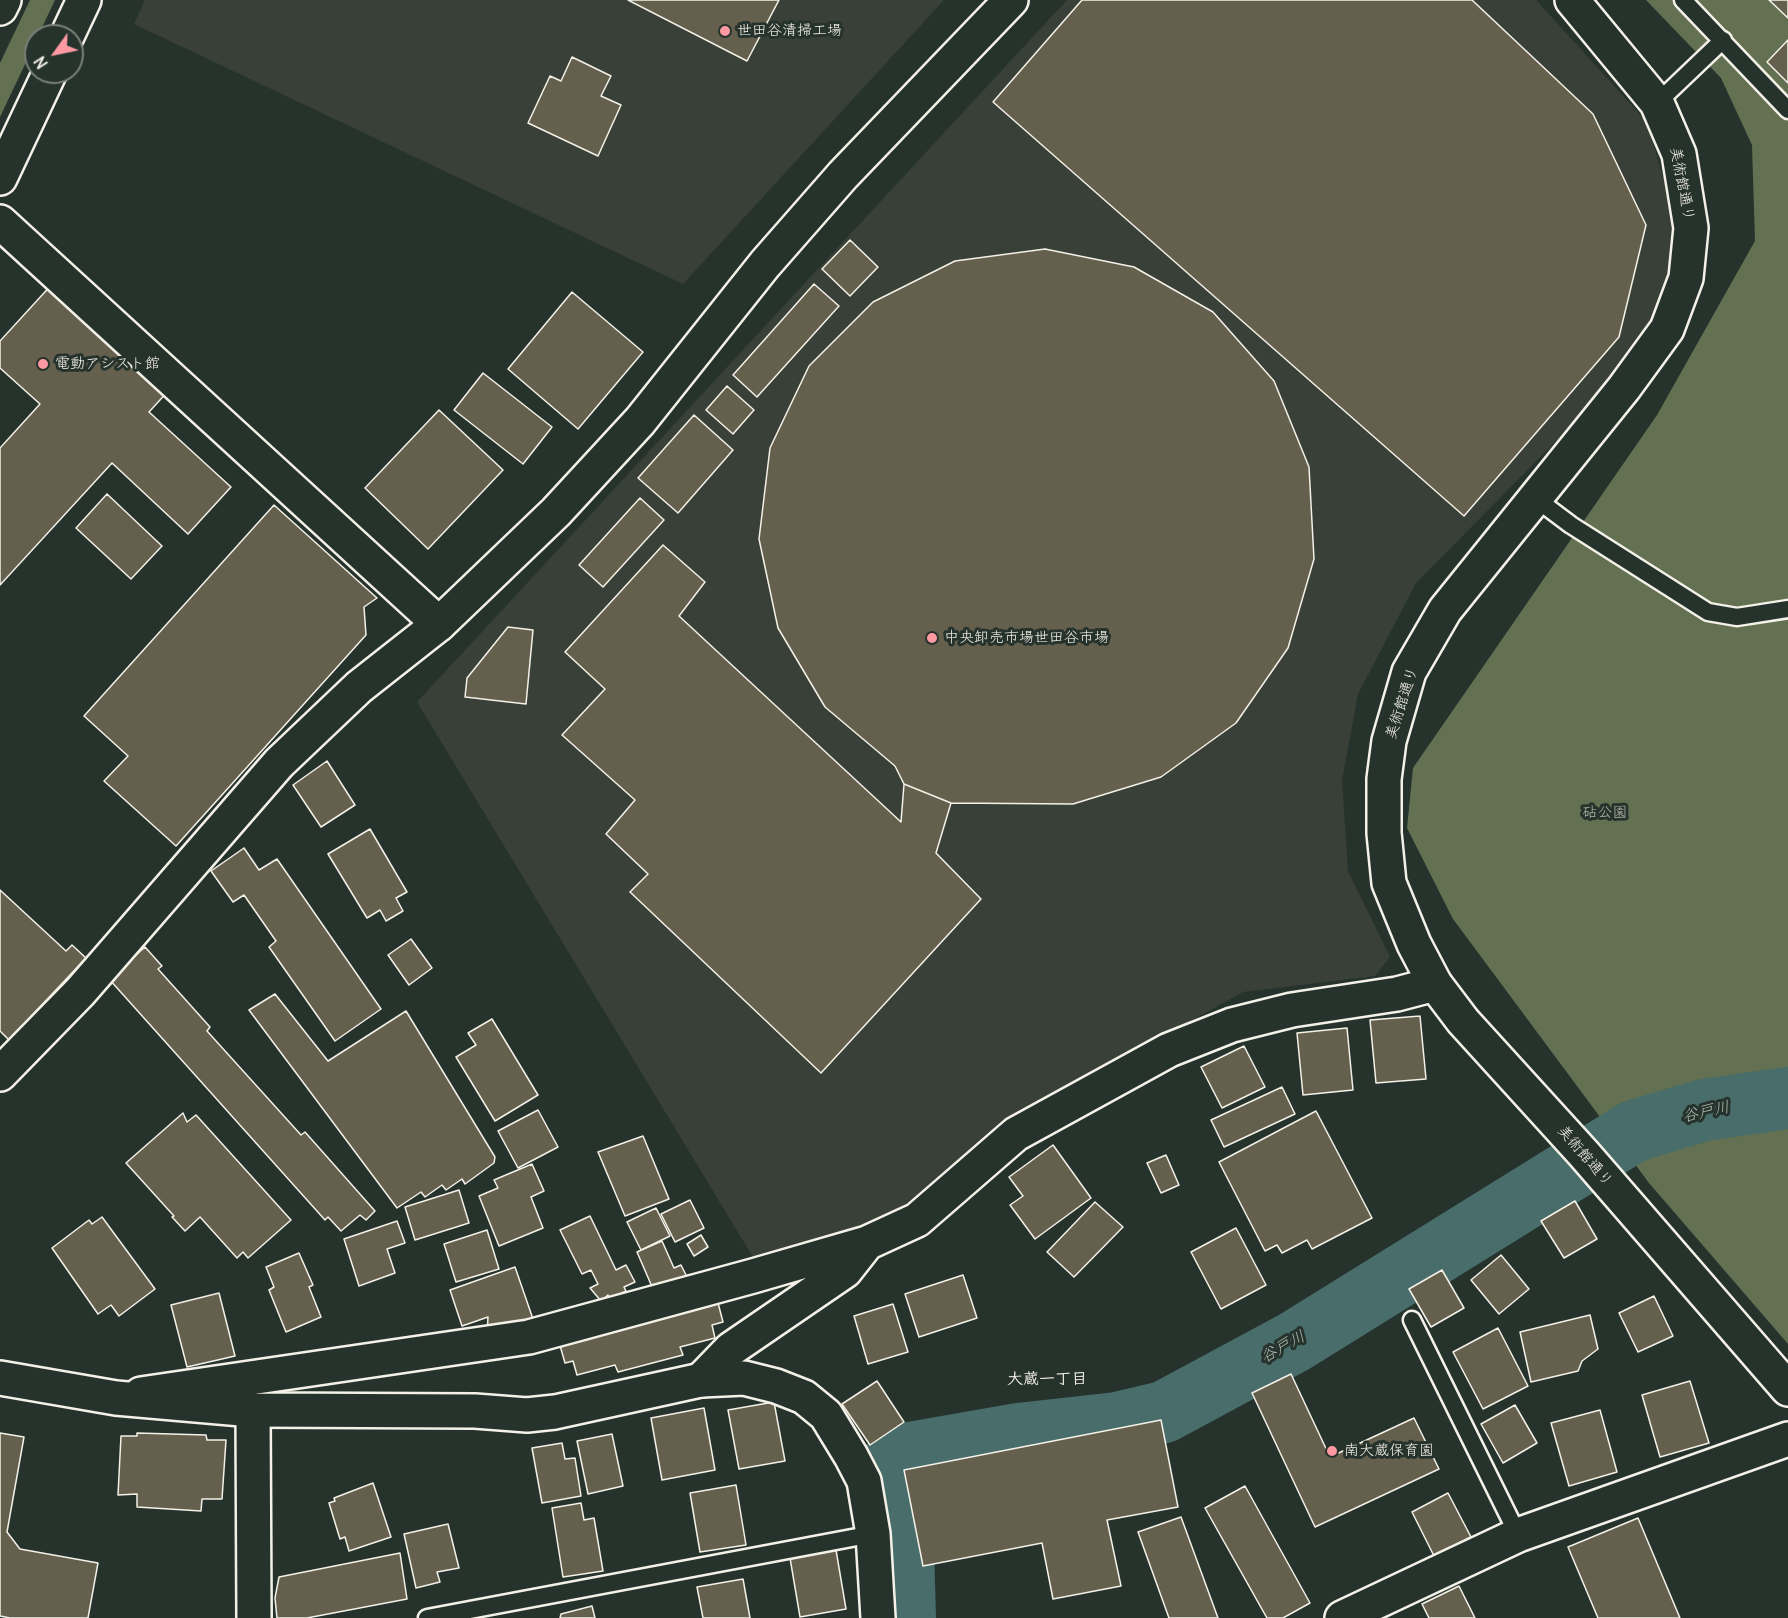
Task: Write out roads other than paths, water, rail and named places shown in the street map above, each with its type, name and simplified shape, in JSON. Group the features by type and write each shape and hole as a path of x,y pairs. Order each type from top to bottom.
{"street":[{"path":"0,8 4,0"},
{"path":"73,24 84,0"},
{"path":"0,1074 80,992 279,763 360,687 439,624 556,512 640,421 765,264 843,175 1011,0"},
{"name":"美術館通り","path":"1572,0 1657,103 1679,154 1691,228 1686,278 1667,329 1624,388 1445,610 1409,672 1389,741 1384,779 1384,833 1389,883 1414,944 1435,984 1463,1021 1589,1160 1788,1389"},
{"path":"0,178 44,84"},
{"path":"0,222 439,624"},
{"path":"116,1398 529,1337 867,1243 917,1220 1016,1134 1169,1050 1232,1025 1292,1010 1397,994 1435,984"},
{"path":"701,1380 731,1349 845,1272 867,1243"},
{"path":"0,1378 116,1398 253,1410 476,1411 527,1415 555,1412 701,1380 744,1378 776,1386 804,1397 826,1415 864,1481 873,1534 878,1618"},
{"path":"253,1410 254,1618"},
{"path":"1342,1618 1518,1535 1788,1439"}],"lane":[{"path":"1683,0 1788,110"},
{"path":"1657,103 1723,40"},
{"path":"1535,498 1571,525 1708,612 1737,617 1788,609"},
{"path":"1412,1320 1518,1535"},
{"path":"427,1618 873,1534"}],"waterway":[{"name":"谷戸川","path":"905,1618 903,1548 891,1464 904,1454 1018,1434 1117,1423 1164,1412 1294,1342 1634,1131 1704,1110 1788,1098"}],"place":[{"name":"世田谷清掃工場","path":"725,31"},
{"name":"電動アシスト館","path":"43,364"},
{"name":"中央卸売市場世田谷市場","path":"932,638"},
{"name":"南大蔵保育園","path":"1332,1451"}],"district":[{"name":"大蔵一丁目","path":"1047,1379"}],"park label":[{"name":"砧公園","path":"1605,813"}]}
